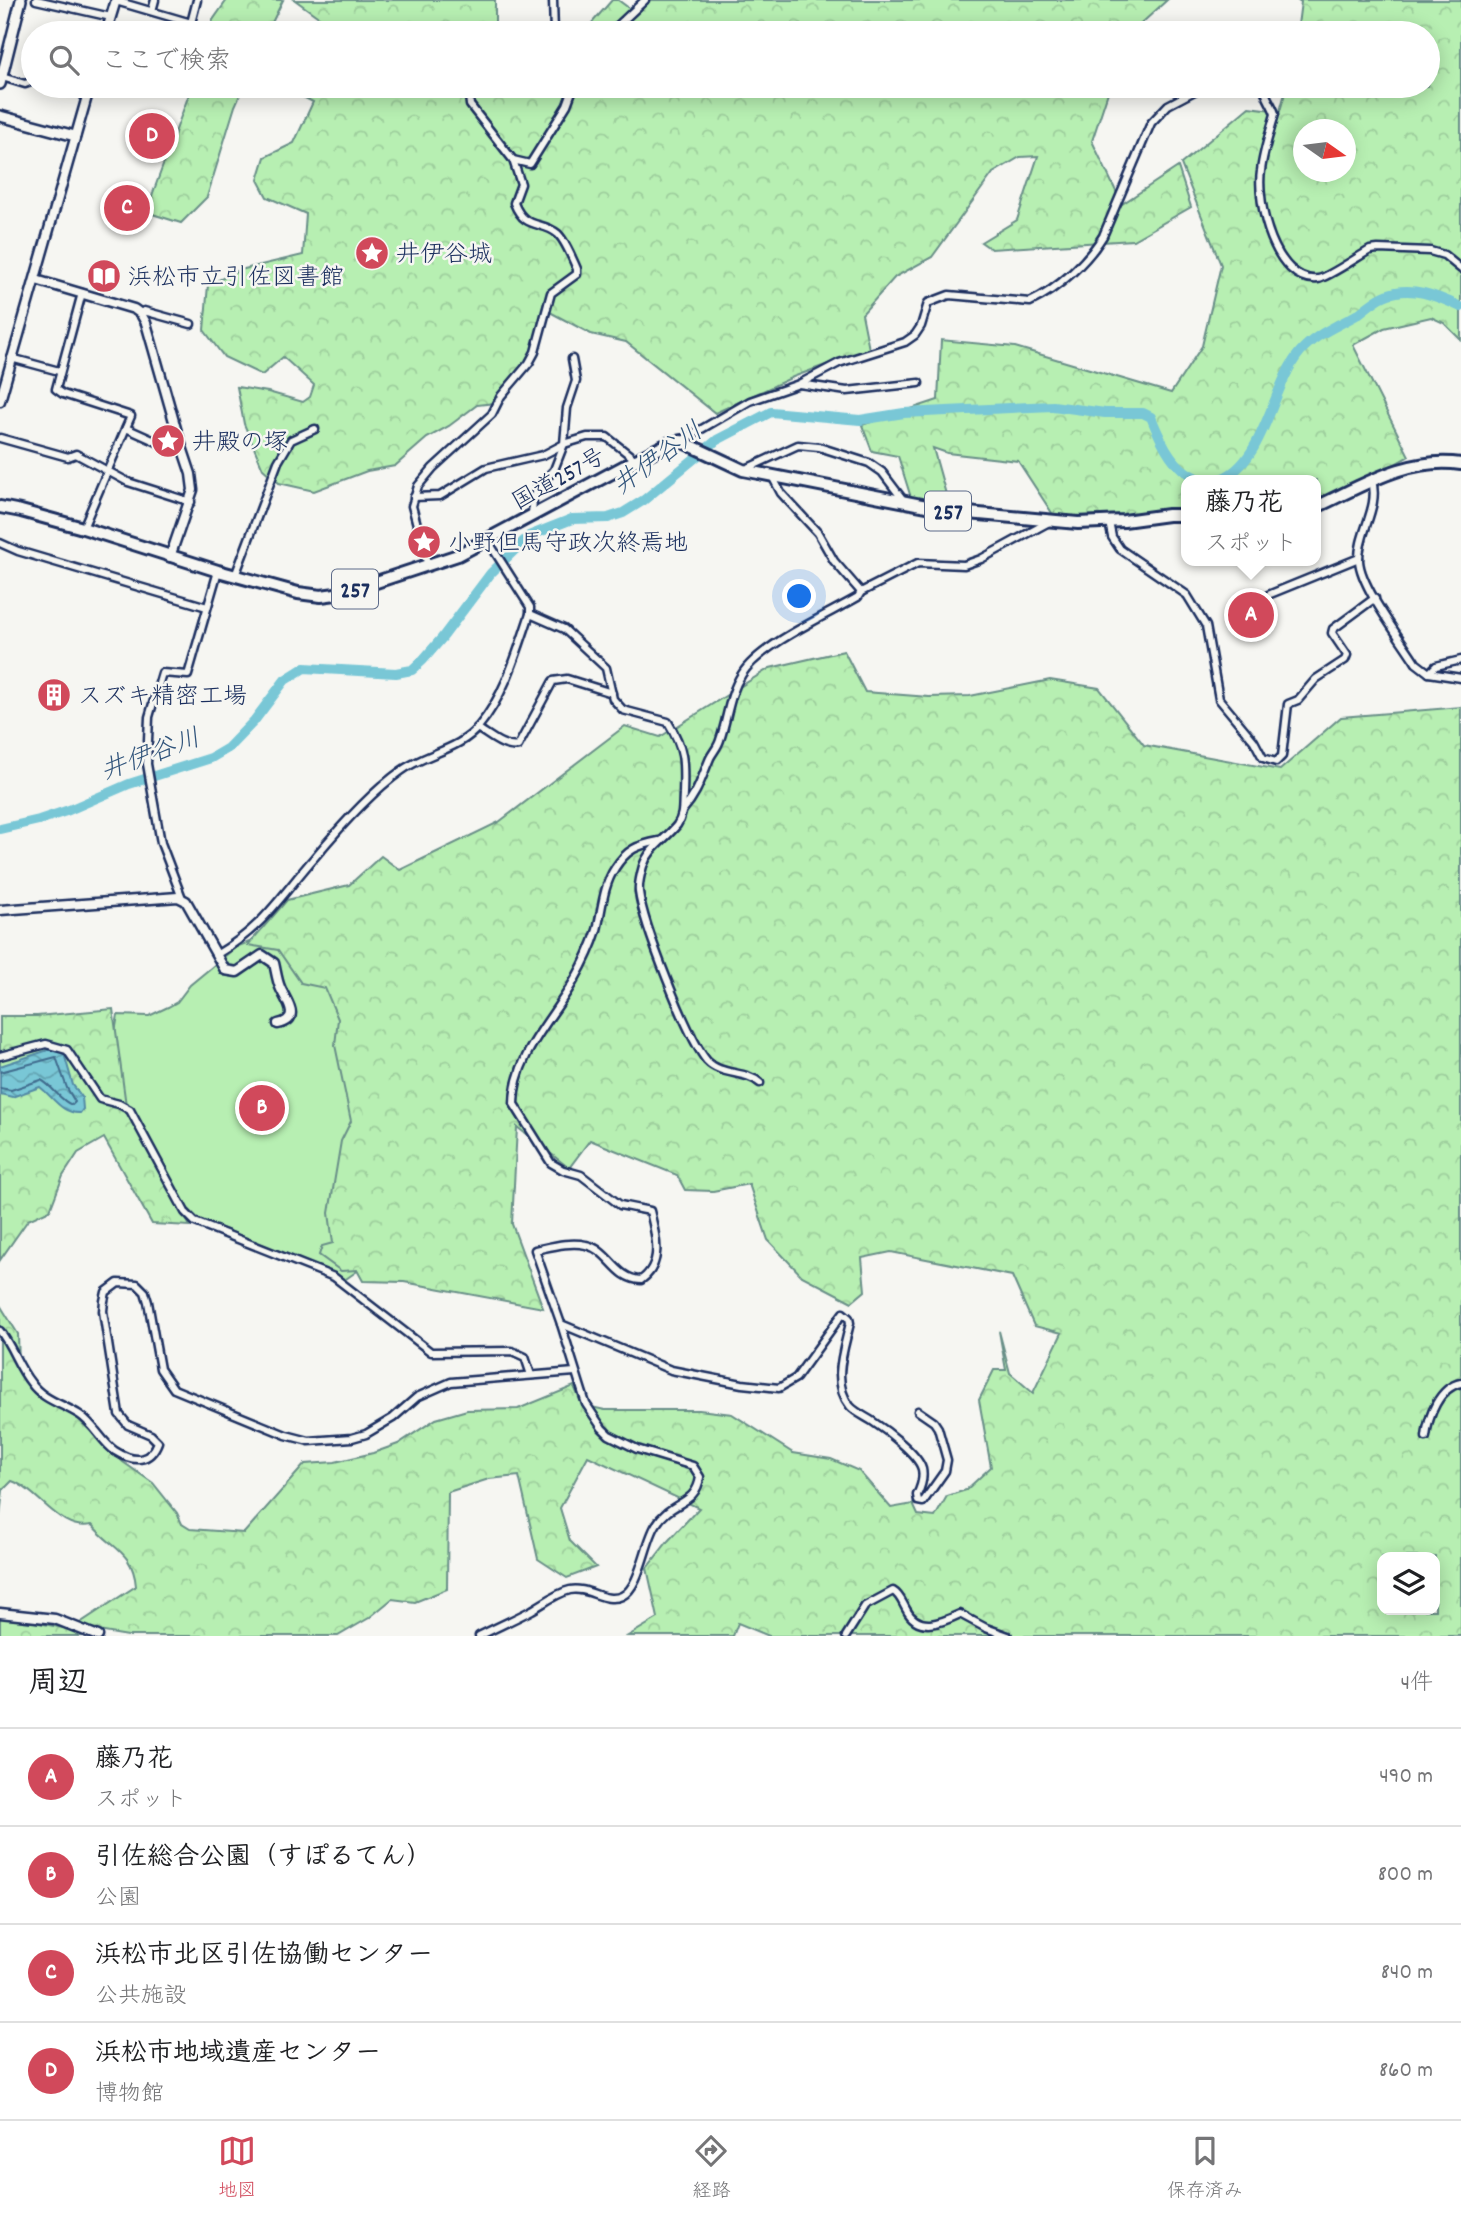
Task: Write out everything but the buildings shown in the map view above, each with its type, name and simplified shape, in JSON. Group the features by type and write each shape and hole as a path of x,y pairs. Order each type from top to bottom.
{"highway":[{"name":"257","path":"685,442 743,470 957,512 1053,521 1109,522 1181,515"},
{"name":"国道257号","path":"0,507 83,528 235,576 298,593 321,596 343,593 458,555 670,443 685,442"},
{"path":"1321,505 1408,466 1433,462 1461,464"}],"main road":[{"path":"1,81 21,0"},
{"path":"0,116 75,136"}],"street":[{"path":"36,0 111,17"},
{"path":"110,21 116,0 184,21"},
{"path":"152,12 155,0"},
{"path":"192,21 197,0"},
{"path":"553,0 554,21"},
{"path":"623,21 645,0"},
{"path":"1,81 21,84"},
{"path":"0,397 86,98"},
{"path":"428,566 412,511 418,486 433,468 492,414 500,396 529,363 535,352 551,293 577,274 561,237 519,214 514,203 521,184 513,160 470,105 469,98"},
{"path":"513,160 530,164 570,98"},
{"path":"685,442 750,401 799,384 839,363 905,342 915,335 921,326 928,303 937,298 949,295 1030,302 1038,298 1074,271 1094,250 1103,236 1146,132 1160,111 1183,98"},
{"path":"1267,98 1275,114 1261,172 1261,202 1272,241 1284,263 1301,275 1317,280 1370,250 1378,249 1430,251 1444,255 1461,269"},
{"path":"36,279 134,309 146,323 191,474 193,489 191,502 170,557"},
{"path":"82,293 56,388 63,394 131,416 83,528"},
{"path":"139,313 144,311 191,324"},
{"path":"11,358 60,371"},
{"path":"532,517 533,498 537,488 554,470 564,444 567,408 576,381 572,359"},
{"path":"799,384 847,391 919,383"},
{"path":"126,428 166,446"},
{"path":"235,576 278,462 290,440 314,429"},
{"path":"414,497 440,496 486,468 543,455 564,444 587,437 607,437 636,460"},
{"path":"0,438 68,457 76,454 128,482 191,502"},
{"path":"743,470 798,444 820,447 869,463 882,472 905,502"},
{"path":"772,476 781,494 818,533 834,561 861,592"},
{"path":"1372,481 1374,499 1359,558 1362,578 1416,663 1429,673 1461,678"},
{"path":"683,810 696,795 721,738 730,700 748,665 770,648 858,597 861,592 918,564 964,565 981,559 1053,521"},
{"path":"1109,522 1112,537 1120,549 1187,595 1198,611 1206,626 1219,699 1254,740 1262,758 1268,761 1276,762 1282,756 1288,704 1298,700 1316,679 1345,660 1348,655 1332,633 1333,629 1375,598"},
{"path":"216,954 239,941 264,920 315,856 384,784 416,761 466,739 494,706 530,614 530,607 488,541"},
{"path":"0,543 18,551 207,607"},
{"path":"1268,595 1359,558"},
{"path":"218,571 188,676 162,673 149,717 147,764 161,843 182,898 225,970 233,973 241,970 262,955 272,960 291,1012 291,1017 285,1023 278,1024"},
{"path":"530,614 564,629 606,668 613,699 623,710 668,722 681,750 685,769 683,810 678,824 659,841 643,864 638,889 643,911 662,966 697,1047 709,1063 719,1069 753,1077 760,1083"},
{"path":"1429,673 1436,666 1461,660"},
{"path":"477,728 513,748 518,746 553,681 567,679 612,693"},
{"path":"479,1636 569,1590 586,1590 607,1598 623,1596 635,1580 657,1524 668,1509 689,1499 698,1490 701,1477 693,1466 637,1449 602,1429 586,1404 535,1250 572,1244 587,1245 606,1257 627,1279 642,1280 652,1273 656,1256 650,1212 620,1205 581,1175 551,1163 514,1104 514,1094 533,1041 575,979 596,933 608,880 615,867 636,846 659,841"},
{"path":"0,910 182,898"},
{"path":"0,1056 46,1044 67,1049 100,1099 130,1110 185,1212 195,1222 334,1277 431,1352 512,1351 525,1357 531,1374"},
{"path":"0,1331 30,1382 41,1395 82,1416 114,1450 132,1458 145,1459 153,1455 158,1442 151,1434 128,1424 119,1414 113,1384 103,1311 106,1292 118,1283 137,1284 145,1292 160,1369 173,1389 286,1435 309,1441 352,1438 366,1434 393,1418 417,1397 451,1382 575,1372"},
{"path":"561,1324 671,1370 741,1384 779,1388 796,1378 843,1313 850,1323 839,1370 850,1407 902,1443 922,1468 922,1485 917,1495 918,1500 923,1502 945,1471 947,1460 938,1428 918,1411"},
{"path":"1426,1437 1427,1423 1438,1402 1449,1388 1461,1382"},
{"path":"846,1636 865,1606 893,1591 898,1594 910,1617 918,1622 939,1624 960,1614 1008,1636"},
{"path":"0,1613 54,1619 98,1636"}],"green space":[{"path":"227,0 283,0 273,21 213,20"},
{"path":"295,0 495,0 495,21 324,21"},
{"path":"612,0 618,0 633,11 647,0 1167,0 1144,21 594,21"},
{"path":"1298,0 1461,0 1461,340 1444,323 1431,317 1384,328 1353,345 1409,456 1321,503 1321,475 1181,475 1181,515 1054,516 1018,461 947,453 933,448 949,505 913,504 898,456 872,451 862,425 938,400 941,340 1015,347 1171,393 1202,346 1221,265 1181,164 1249,107 1280,111 1284,98 1440,98 1440,21 1299,21 1301,2"},
{"path":"188,98 239,98 207,197 181,223 146,212"},
{"path":"305,98 1106,98 1092,141 1122,204 1178,167 1191,207 1133,240 991,249 981,242 1017,220 1038,156 1020,157 993,173 932,257 895,277 862,314 869,349 793,377 715,413 626,342 591,334 548,311 530,357 503,388 495,403 477,405 449,426 427,438 395,466 367,471 314,491 279,483 263,469 244,424 237,387 303,402 310,397 314,385 283,357 262,375 224,357 204,330 208,285 240,270 303,255 306,214 267,197 258,180 265,157 294,143 313,102"},
{"path":"844,651 865,692 929,697 970,696 1050,680 1099,688 1144,745 1280,770 1341,717 1461,707 1461,1636 769,1636 738,1623 733,1636 628,1636 658,1618 647,1568 699,1508 588,1456 560,1508 570,1541 596,1567 567,1578 538,1559 519,1476 489,1479 448,1492 447,1589 415,1602 392,1599 369,1618 338,1636 128,1636 74,1627 136,1586 134,1574 131,1565 120,1551 92,1525 80,1526 60,1517 32,1493 12,1481 3,1490 0,1516 0,1305 18,1334 19,1364 41,1395 79,1420 123,1462 153,1483 177,1513 182,1524 190,1529 244,1533 305,1464 335,1462 373,1453 398,1444 436,1419 467,1410 518,1409 574,1386 582,1405 605,1410 699,1410 732,1414 793,1453 831,1459 859,1471 891,1508 913,1504 918,1515 935,1517 947,1496 966,1490 991,1467 979,1400 994,1370 1006,1370 999,1331 1010,1373 1033,1393 1062,1333 1034,1326 1012,1276 891,1252 862,1258 865,1291 852,1302 802,1276 768,1240 749,1184 713,1191 685,1190 677,1175 590,1140 569,1168 517,1127 512,1224 543,1308 404,1282 363,1281 357,1270 341,1271 319,1255 322,1246 333,1243 329,1213 341,1141 351,1121 335,1045 338,1019 325,988 301,983 278,950 248,945 287,900 349,885 381,856 400,870 499,822 625,726 660,737 770,668"},
{"path":"275,932 298,938 393,1089 363,1267 343,1281 336,1274 197,1218 189,1211 134,1111 122,1102 110,1061 118,1015 149,1016 168,1007 177,1002 190,985 236,947"},
{"path":"113,1009 127,1113 190,1226 152,1224 104,1138 78,1153 63,1176 50,1210 28,1220 0,1260 0,1016 37,1016"},
{"path":"0,1615 93,1634 100,1636 0,1636"}],"water":[{"path":"54,1048 62,1051 73,1085 82,1097 83,1109 80,1113 63,1108 40,1087 12,1097 0,1094 0,1066"}],"waterway":[{"name":"井伊谷川","path":"1228,475 1247,458 1266,423 1290,367 1300,352 1313,340 1381,298 1394,293 1423,293 1461,307"},
{"name":"井伊谷川","path":"0,829 69,810 129,784 211,758 228,748 254,721 285,680 304,668 396,673 412,670 442,638 491,573 529,536 572,519 608,518 623,513 644,500 717,440 771,412 860,420 904,413 1053,406 1105,413 1143,413 1151,417 1170,456 1191,475"}],"place":[{"name":"浜松市地域遺産センター","path":"152,136"},
{"name":"浜松市北区引佐協働センター","path":"127,208"},
{"name":"井伊谷城","path":"372,253"},
{"name":"浜松市立引佐図書館","path":"104,276"},
{"name":"井殿の塚","path":"168,441"},
{"name":"小野但馬守政次終焉地","path":"424,542"},
{"name":"藤乃花","path":"1251,615"},
{"name":"スズキ精密工場","path":"54,695"},
{"name":"引佐総合公園（すぽるてん）","path":"262,1108"}]}
